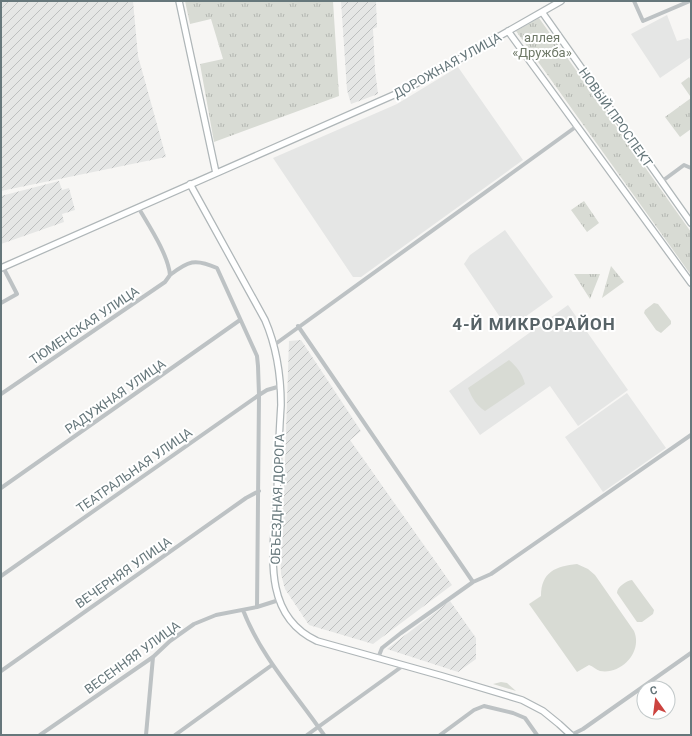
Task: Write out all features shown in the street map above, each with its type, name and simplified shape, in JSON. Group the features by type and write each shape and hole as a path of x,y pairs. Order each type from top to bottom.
{"main road":[{"path":"179,1 216,173"},
{"name":"ДОРОЖНАЯ УЛИЦА","path":"2,267 406,90 561,1"},
{"name":"НОВЫЙ ПРОСПЕКТ","path":"542,12 691,223"},
{"path":"508,31 691,283"},
{"name":"ОБЪЕЗДНАЯ ДОРОГА","path":"190,184 265,320 274,345 280,371 281,386 273,544 274,576 279,600 290,621 308,637 333,646 404,665 522,700 551,716 571,735"}],"street":[{"path":"634,1 643,21 690,1"},
{"path":"274,345 298,326 577,126"},
{"path":"661,182 684,164 691,168"},
{"path":"138,207 169,267 170,275"},
{"name":"ТЮМЕНСКАЯ УЛИЦА","path":"1,394 165,282 170,275 182,266 191,262 209,264 217,268 240,320"},
{"path":"1,302 17,294 2,267"},
{"path":"240,320 257,356 260,395 257,607"},
{"name":"РАДУЖНАЯ УЛИЦА","path":"1,488 240,320"},
{"path":"298,326 473,582"},
{"name":"ТЕАТРАЛЬНАЯ УЛИЦА","path":"1,576 267,390 281,386"},
{"path":"378,658 382,648 388,643 473,582 495,571 691,435"},
{"name":"ВЕЧЕРНЯЯ УЛИЦА","path":"1,671 246,498 259,492"},
{"name":"ВЕСЕННЯЯ УЛИЦА","path":"40,735 153,657 194,624 216,615 257,607 279,600"},
{"path":"243,610 249,625 272,665 324,735"},
{"path":"571,735 583,729 691,653"},
{"path":"146,735 153,657"},
{"path":"175,735 272,665"},
{"path":"308,735 404,665"},
{"path":"440,735 474,710 484,706 513,713 525,718 537,735"}],"shaded area":[{"path":"1,1 133,1 138,56 166,157 1,191"},
{"path":"341,1 376,2 377,27 373,29 378,94 351,104 347,90"},
{"path":"667,15 677,41 688,38 691,41 691,57 660,78 631,34"},
{"path":"458,67 523,160 361,277 353,277 273,158 397,104"},
{"path":"59,181 62,190 69,188 75,210 62,214 64,222 1,244 1,196"},
{"path":"505,230 553,297 508,329 464,264 470,255"},
{"path":"568,305 628,390 578,426 550,386 480,435 449,391"},
{"path":"301,340 361,431 350,440 452,585 373,644 309,625 285,589 281,574 280,544 284,492 289,341"},
{"path":"627,393 666,448 603,492 565,437"},
{"path":"450,601 476,638 476,659 458,672 387,649"}],"green space":[{"path":"185,1 333,1 339,96 214,142 200,64 223,59 211,19 190,24"},
{"name":"аллея «Дружба»","path":"539,18 691,232 691,275 516,31"},
{"path":"689,77 691,80 690,96 681,83"},
{"path":"691,98 691,129 680,137 665,117"},
{"path":"584,201 599,223 587,232 571,210"},
{"path":"611,266 624,282 602,298"},
{"path":"574,274 600,274 590,299"},
{"path":"654,303 658,304 671,321 671,324 661,333 656,330 644,313 645,310"},
{"path":"509,360 519,370 525,384 485,411 475,401 468,388"},
{"path":"577,564 588,569 595,575 634,631 636,639 633,654 622,666 615,669 600,671 589,665 577,672 529,604 541,596 544,581 551,572 563,566"},
{"path":"632,580 654,610 653,614 642,622 637,622 617,593 618,589 622,585"},
{"path":"501,682 507,683 516,691 493,684"}],"district":[{"name":"4-Й МИКРОРАЙОН","path":"534,324"}]}
